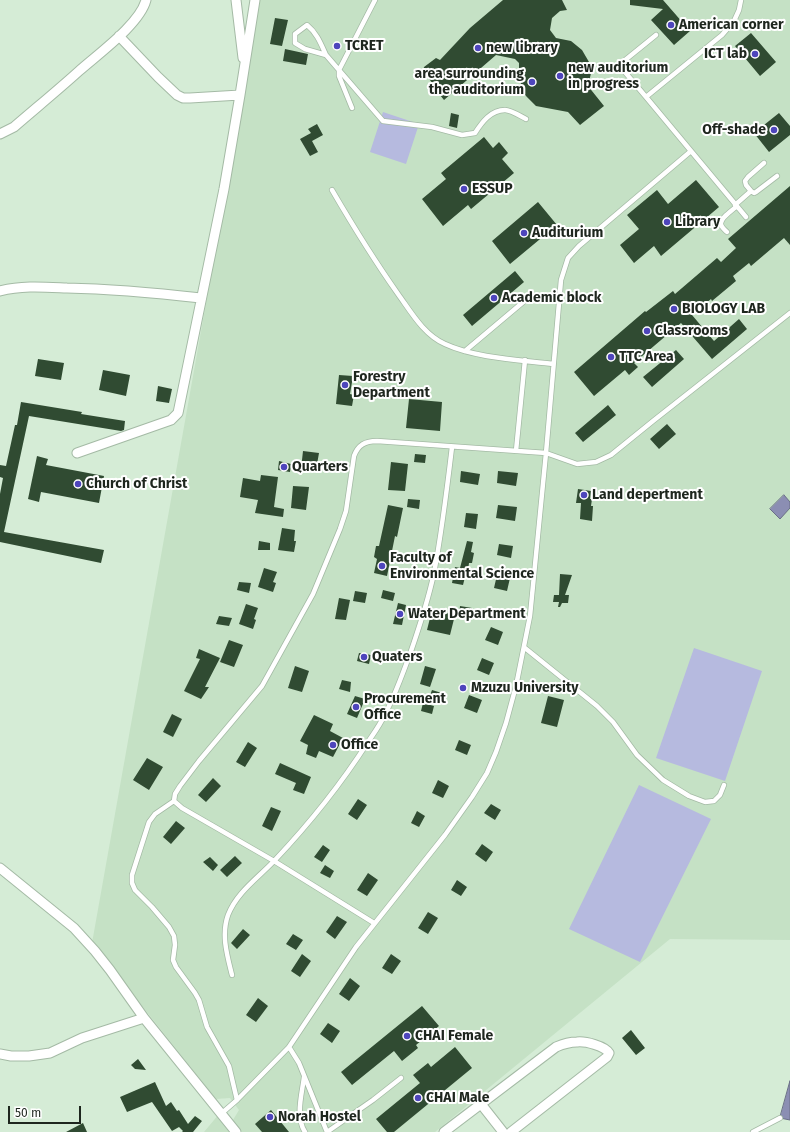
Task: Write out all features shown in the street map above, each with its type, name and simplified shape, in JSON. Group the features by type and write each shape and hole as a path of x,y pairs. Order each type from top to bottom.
{"street":[{"path":"0,134 14,127 119,36 138,16 146,0"},
{"path":"236,0 245,69"},
{"path":"76,453 171,420 178,413 224,189 245,69 255,0"},
{"path":"119,36 158,77 177,95 183,98 240,96"},
{"path":"0,291 33,287 115,289 201,298"},
{"path":"0,868 74,928 110,970 144,1018 236,1132"},
{"path":"0,1054 11,1056 29,1056 50,1053 82,1038 144,1018"},
{"path":"444,1132 556,1047 566,1043 578,1041 603,1047 607,1050 609,1053 607,1057 511,1132"},
{"path":"481,1104 503,1132"}],"lane":[{"path":"352,108 339,76 339,70 375,0"},
{"path":"646,97 722,34 734,21 739,10 741,0"},
{"path":"326,55 305,49 294,43 296,34 307,25 322,44 326,55 383,121 432,127 462,135 475,133 484,121 494,112 506,110 526,119"},
{"path":"656,34 619,66 746,217"},
{"path":"222,1113 237,1100 289,1047 334,978 374,923 445,835 487,773 506,723 525,648 534,576 561,280 568,258 586,240 691,151"},
{"path":"764,163 745,181 751,191 754,193 756,192 777,176"},
{"path":"332,190 373,258 413,315 429,334 444,344 465,352 553,364"},
{"path":"727,232 720,222 751,191"},
{"path":"465,352 528,298"},
{"path":"237,1100 229,1066 207,1027 195,993 176,967 173,960 175,945 174,936 169,927 135,890 132,883 132,875 150,822 155,814 174,801 175,794 180,786 199,761 262,686 313,594 346,511 356,449 368,441 546,453 577,464 596,462 612,455 652,420 790,313"},
{"path":"516,451 525,360"},
{"path":"232,975 225,950 224,933 228,916 237,898 256,877 274,861 333,793 355,762 384,716 400,681 419,628 434,574 452,447"},
{"path":"525,648 597,706 613,722 636,755 663,780 689,796 706,802 714,801 720,795 724,785"},
{"path":"174,801 182,808 274,861 374,923"},
{"path":"289,1047 304,1077 327,1132 373,1100 401,1078"},
{"path":"304,1077 300,1108 301,1127 305,1132"},
{"path":"753,1132 780,1118"}],"shaded area":[{"name":"Mzuzu University","path":"260,0 790,0 790,940 670,939 435,1132 242,1132 233,1120 239,1110 230,1098 216,1099 92,943"},
{"path":"383,112 419,124 406,164 370,152"},
{"path":"784,495 790,502 790,508 780,519 770,509"},
{"path":"694,648 762,671 725,781 656,758"},
{"path":"639,785 711,819 640,962 569,929"},
{"path":"790,1081 790,1120 780,1118"},
{"path":"219,1114 232,1132 204,1132"}],"building":[{"path":"503,0 562,0 567,10 560,11 552,18 550,30 556,38 571,41 582,50 592,69 588,86 604,106 580,125 568,112 536,106 526,96 522,89 519,75 519,63 515,59 496,55 444,100 423,71 424,67 436,58 440,60 470,28"},
{"name":"American corner","path":"630,0 663,0 690,31 674,45 651,20 663,9 630,5"},
{"path":"275,18 288,20 282,46 270,44"},
{"name":"ICT lab","path":"751,33 776,62 760,76 735,46"},
{"path":"285,49 308,54 306,65 283,61"},
{"path":"451,113 459,115 457,128 449,126"},
{"name":"Off-shade","path":"779,113 790,126 790,135 769,152 754,133"},
{"path":"317,124 323,135 312,141 318,152 310,156 300,139 311,133 308,129"},
{"name":"ESSUP","path":"484,137 493,148 499,142 508,153 502,159 514,173 471,209 468,205 443,226 422,199 446,179 441,173"},
{"name":"Library","path":"696,180 719,207 661,256 654,246 634,263 620,245 639,229 627,215 657,190 668,204"},
{"path":"790,186 790,245 784,238 751,266 749,263 733,276 736,281 692,315 714,341 739,319 747,329 712,359 681,323 634,363 638,367 629,375 625,370 594,396 574,372 645,311 646,312 673,291 675,294 717,258 721,262 736,248 728,239"},
{"name":"Auditurium","path":"538,202 557,225 510,264 492,241"},
{"name":"Academic block","path":"515,271 524,282 472,326 463,315"},
{"path":"676,350 684,359 652,387 643,377"},
{"path":"38,359 64,363 61,380 35,376"},
{"path":"103,370 130,375 126,396 99,390"},
{"name":"Forestry Department","path":"339,375 353,376 350,394 354,395 352,406 336,404"},
{"path":"158,386 172,389 169,403 156,401"},
{"path":"409,399 442,402 440,431 406,428"},
{"path":"21,402 125,421 124,430 121,431 29,416 4,532 104,550 101,563 0,542 0,494 3,478 0,477 0,465 6,466 15,425 17,425"},
{"path":"608,405 616,415 583,442 575,433"},
{"path":"667,424 676,434 659,449 650,439"},
{"path":"303,451 319,453 316,470 301,469"},
{"path":"415,454 426,455 425,463 414,462"},
{"name":"Church of Christ","path":"37,456 48,459 46,465 104,476 99,503 41,492 39,502 28,499"},
{"name":"Quarters","path":"279,461 291,464 290,472 278,470"},
{"path":"391,462 408,464 405,491 388,490"},
{"path":"461,471 480,474 478,485 460,482"},
{"path":"498,471 518,473 516,486 497,483"},
{"path":"261,475 278,477 274,507 284,509 283,517 255,513 258,500 240,497 243,478 260,481"},
{"path":"293,486 309,487 306,510 291,508"},
{"path":"578,489 591,491 590,499 592,499 591,506 593,506 592,521 580,519 581,503 576,503"},
{"path":"408,499 420,500 419,509 407,507"},
{"path":"388,505 403,508 397,537 395,536 387,576 374,573 377,559 374,557 376,546 379,546"},
{"path":"498,505 517,507 515,521 496,518"},
{"path":"466,513 478,514 476,529 464,527"},
{"path":"282,528 295,530 294,541 296,541 294,552 278,550"},
{"path":"259,541 270,543 270,550 258,550"},
{"path":"467,541 473,542 471,552 474,553 472,563 469,563 467,578 465,577 463,585 452,583 455,567 460,568"},
{"path":"499,544 513,546 511,558 497,555"},
{"path":"264,568 277,572 273,582 276,583 273,592 258,587"},
{"path":"560,574 572,575 565,595 569,595 568,603 562,603 560,607 558,607 559,602 553,602 554,595 559,595"},
{"path":"497,575 510,578 507,591 494,588"},
{"path":"239,582 251,583 249,593 237,590"},
{"path":"383,590 395,593 393,601 381,598"},
{"path":"355,591 367,593 365,603 353,601"},
{"path":"339,598 350,600 346,620 335,619"},
{"name":"Water Department","path":"398,603 406,605 402,625 393,624"},
{"path":"246,604 258,608 254,619 256,620 253,629 239,624"},
{"path":"460,606 472,608 470,617 459,615"},
{"path":"432,610 455,615 450,635 427,630"},
{"path":"219,616 232,618 229,626 216,624"},
{"path":"491,627 503,632 498,645 485,640"},
{"path":"229,640 243,645 234,667 220,662"},
{"path":"199,649 220,658 205,687 209,687 201,699 184,691 200,659 196,658"},
{"path":"379,651 390,654 387,663 377,660"},
{"name":"Quaters","path":"359,653 371,655 369,664 357,661"},
{"path":"482,658 494,663 489,675 477,670"},
{"path":"295,666 309,671 302,692 288,688"},
{"path":"425,666 436,669 430,687 420,684"},
{"path":"342,680 351,682 350,692 339,689"},
{"path":"432,690 445,694 442,702 429,698"},
{"path":"469,695 482,700 477,713 464,708"},
{"name":"Procurement Office","path":"355,696 365,699 357,718 347,714"},
{"path":"548,696 564,700 557,727 541,723"},
{"path":"423,703 434,706 432,714 421,711"},
{"path":"172,714 182,719 173,737 163,732"},
{"path":"314,715 333,724 330,731 343,738 333,757 319,751 316,758 306,754 308,745 300,741"},
{"path":"459,740 471,745 467,755 455,750"},
{"path":"248,742 257,748 245,767 236,762"},
{"path":"147,758 163,767 149,790 133,780"},
{"path":"280,763 311,777 304,794 293,790 296,783 275,774"},
{"path":"213,778 221,786 206,802 198,795"},
{"path":"438,780 449,786 443,798 432,793"},
{"path":"358,799 367,805 357,820 348,814"},
{"path":"491,804 501,810 495,820 484,813"},
{"path":"271,807 281,811 272,831 262,826"},
{"path":"417,811 425,816 419,827 411,823"},
{"path":"176,821 185,828 171,844 163,837"},
{"path":"482,844 493,852 486,862 475,854"},
{"path":"323,845 330,850 322,862 314,857"},
{"path":"235,856 242,863 227,877 220,870"},
{"path":"210,857 218,865 213,871 203,862"},
{"path":"325,865 334,871 330,878 320,873"},
{"path":"368,873 378,880 367,896 357,890"},
{"path":"457,880 467,887 461,896 451,890"},
{"path":"428,912 438,918 428,934 418,928"},
{"path":"337,916 347,922 335,939 326,932"},
{"path":"243,929 250,935 237,949 231,943"},
{"path":"293,934 303,940 296,950 286,944"},
{"path":"302,954 311,961 300,977 291,971"},
{"path":"391,954 401,961 392,974 382,968"},
{"path":"350,978 360,986 349,1001 339,994"},
{"path":"258,998 268,1006 256,1022 246,1015"},
{"name":"CHAI Female","path":"422,1006 439,1026 416,1045 418,1048 402,1061 394,1051 352,1085 341,1072"},
{"path":"328,1023 340,1031 332,1043 320,1034"},
{"path":"631,1030 645,1048 636,1055 622,1038"},
{"name":"CHAI Male","path":"455,1047 472,1068 394,1132 387,1132 376,1119 420,1083 413,1075 428,1063 431,1067"},
{"path":"138,1059 146,1070 135,1069 131,1065"},
{"path":"155,1082 166,1106 171,1102 177,1111 179,1110 188,1124 195,1116 202,1121 193,1132 182,1132 183,1131 179,1127 172,1131 152,1102 127,1112 120,1097"},
{"name":"Norah Hostel","path":"271,1110 289,1132 262,1132 255,1124"},
{"path":"83,1123 87,1132 66,1132"}],"place":[{"name":"American corner","path":"671,25"},
{"name":"TCRET","path":"337,46"},
{"name":"new library","path":"478,48"},
{"name":"ICT lab","path":"755,54"},
{"name":"new auditorium in progress","path":"560,76"},
{"name":"area surrounding the auditorium","path":"532,82"},
{"name":"Off-shade","path":"774,130"},
{"name":"ESSUP","path":"464,189"},
{"name":"Library","path":"667,222"},
{"name":"Auditurium","path":"524,233"},
{"name":"Academic block","path":"494,298"},
{"name":"BIOLOGY LAB","path":"674,309"},
{"name":"Classrooms","path":"647,331"},
{"name":"TTC Area","path":"611,357"},
{"name":"Forestry Department","path":"345,385"},
{"name":"Quarters","path":"284,467"},
{"name":"Church of Christ","path":"78,484"},
{"name":"Land depertment","path":"584,495"},
{"name":"Faculty of Environmental Science","path":"382,566"},
{"name":"Water Department","path":"400,614"},
{"name":"Quaters","path":"364,657"},
{"name":"Mzuzu University","path":"463,688"},
{"name":"Procurement Office","path":"356,707"},
{"name":"Office","path":"333,745"},
{"name":"CHAI Female","path":"407,1036"},
{"name":"CHAI Male","path":"418,1098"},
{"name":"Norah Hostel","path":"270,1117"}]}
